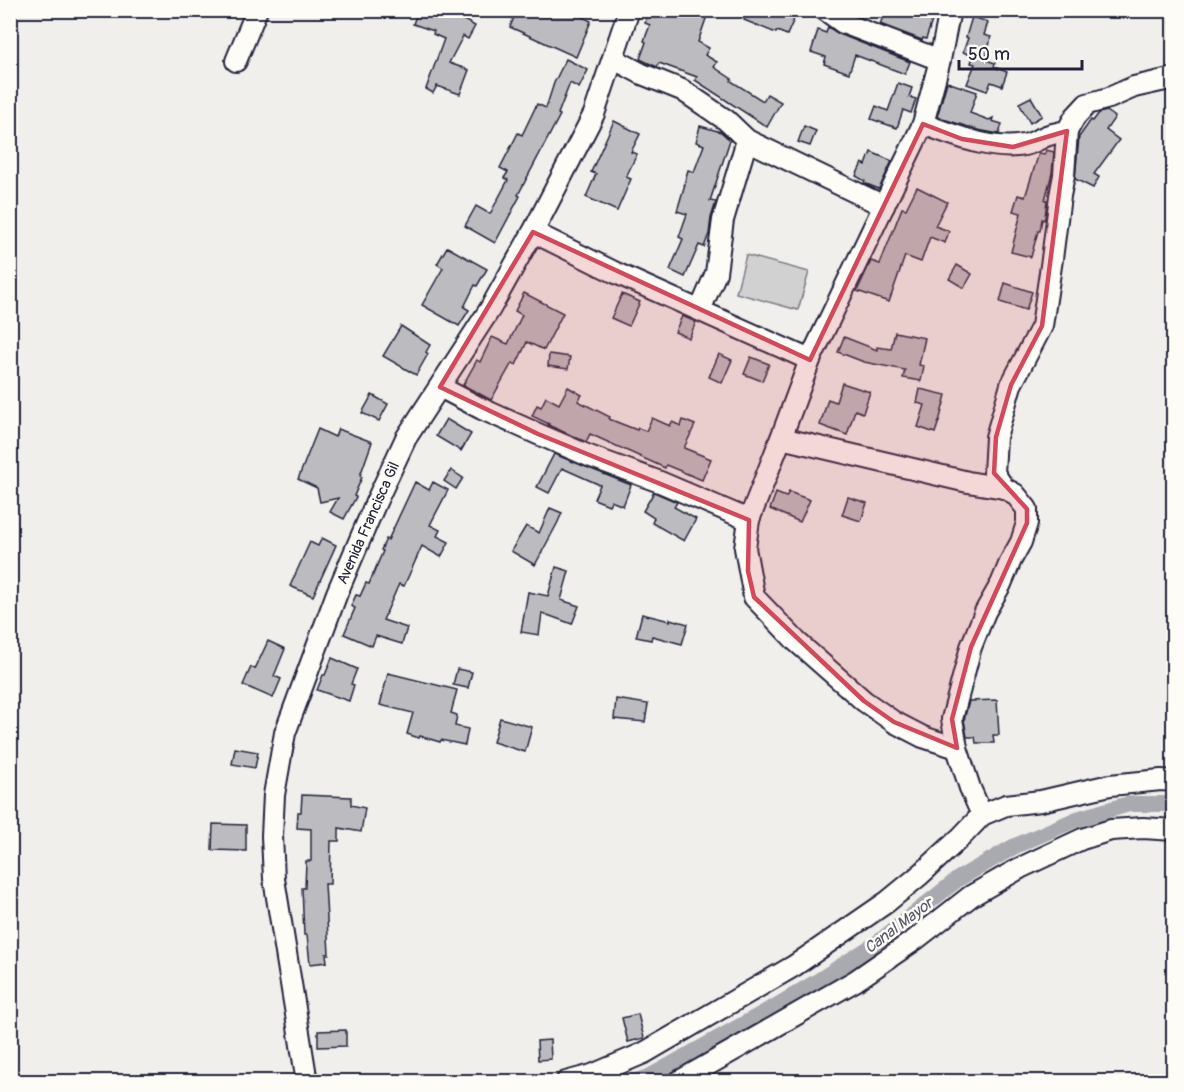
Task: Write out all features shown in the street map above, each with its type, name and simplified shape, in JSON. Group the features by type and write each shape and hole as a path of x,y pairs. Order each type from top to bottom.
{"street":[{"path":"236,62 257,10"},
{"name":"Avenida Francisca Gil","path":"307,1082 274,879 272,836 274,795 285,734 338,593 406,438 490,309 533,232 594,114 629,10"},
{"path":"825,10 843,22 882,39 940,60"},
{"path":"950,10 923,124 810,360 749,520 745,548 754,597 796,642 864,701 894,722 923,737 957,748"},
{"path":"614,59 642,74 682,90 726,120 747,140 884,206"},
{"path":"1004,488 993,473 996,437 1011,385 1042,326 1064,175 1067,131 1075,117 1087,104 1109,99 1134,87 1173,78"},
{"path":"923,124 962,139 1013,147 1067,131"},
{"path":"700,310 716,273 723,220 747,140"},
{"path":"533,232 616,273 810,360"},
{"path":"440,387 548,439 660,482 749,520"},
{"path":"782,438 968,482 1004,488 1016,494 1027,509 1027,523 1021,542 970,647 952,719 957,748 970,788 982,815"},
{"path":"566,1082 592,1076 644,1053 794,966 895,896 982,815 1006,805 1041,801 1110,785 1173,781"},
{"path":"678,1082 855,981 916,939 971,896 1020,868 1082,839 1111,830 1143,828 1173,830"}],"highlighted area":[{"path":"923,124 962,139 1013,147 1067,131 1042,326 1011,385 996,437 994,473 1027,509 1027,523 971,647 952,719 957,748 894,722 864,701 754,597 748,571 749,520 538,434 440,387 533,232 810,360"}],"shaded area":[{"path":"746,255 809,272 798,310 736,293"}],"building":[{"path":"418,10 445,10 475,26 468,39 463,36 449,63 469,70 460,94 437,86 433,93 426,89 444,39 433,34 434,31 413,24"},
{"path":"517,10 568,10 591,21 576,57 510,27"},
{"path":"649,10 709,10 698,42 709,48 705,55 717,62 714,67 732,79 731,81 763,101 767,94 781,102 767,127 695,80 697,77 659,63 657,67 640,59 650,25 645,23"},
{"path":"748,10 798,10 787,35 744,20"},
{"path":"886,10 910,10 933,18 926,39 922,40 880,24"},
{"path":"972,17 988,22 984,35 991,37 986,60 995,63 994,67 1007,72 1002,86 991,82 987,91 967,84 975,64 971,63 973,56 963,52"},
{"path":"828,27 839,34 910,62 905,74 855,55 849,73 824,64 826,57 811,52 818,30 826,33"},
{"path":"566,59 588,70 579,88 570,83 558,114 560,115 495,243 465,226 476,206 490,214 508,180 504,178 508,172 500,168 518,133 522,135 537,104 546,108 554,83"},
{"path":"947,82 977,92 970,113 989,120 993,118 992,121 1002,124 999,134 937,117"},
{"path":"898,83 912,88 909,97 916,99 911,113 903,110 897,128 871,119 876,106 888,111"},
{"path":"1031,97 1042,116 1030,123 1019,103"},
{"path":"1107,111 1115,117 1106,130 1119,140 1094,174 1099,177 1093,188 1075,179 1079,137 1091,120 1093,121 1099,113"},
{"path":"614,121 640,134 631,152 637,154 626,177 631,179 617,211 586,197 596,174 591,172"},
{"path":"700,126 721,132 730,140 710,201 716,202 709,234 704,247 699,245 685,277 670,270 683,239 679,237 687,214 677,211 684,184 688,170 694,172 704,145 696,142"},
{"path":"804,126 816,131 810,146 798,142"},
{"path":"1046,150 1054,152 1052,173 1045,200 1047,200 1045,217 1044,220 1042,219 1031,257 1011,252 1021,213 1013,211 1018,195 1025,197 1039,153 1045,154"},
{"path":"871,152 892,161 879,189 864,183 865,181 856,176 862,163 866,165"},
{"path":"917,187 947,202 935,226 949,231 945,243 930,237 921,262 905,256 889,302 857,291 871,261 880,264 902,208 906,209"},
{"path":"447,247 487,269 477,286 475,285 464,307 469,310 459,326 422,305 443,268 437,264"},
{"path":"957,265 972,274 964,288 949,279"},
{"path":"1005,283 1032,292 1026,310 1000,302"},
{"path":"524,293 563,313 544,350 527,342 516,365 512,363 491,400 463,385 477,360 480,362 492,337 508,344 522,315 515,311"},
{"path":"622,294 640,302 629,326 611,318"},
{"path":"682,316 696,322 689,338 675,332"},
{"path":"401,326 430,345 426,352 428,354 416,375 383,356"},
{"path":"895,332 925,338 919,365 924,366 921,381 903,378 905,370 864,362 838,352 844,337 877,350 877,347 891,349"},
{"path":"549,354 570,357 568,369 548,366"},
{"path":"719,354 732,360 722,383 709,377"},
{"path":"751,357 769,364 762,381 744,374"},
{"path":"842,383 870,392 863,413 855,410 847,435 820,425 828,399 836,402"},
{"path":"568,387 582,395 578,401 610,417 609,419 637,430 638,428 646,431 652,418 670,426 672,422 681,426 683,420 695,425 684,448 711,459 702,480 666,465 665,468 590,434 586,442 532,416 537,405 541,407 546,397 559,404"},
{"path":"920,389 946,395 935,433 918,427 925,405 917,403"},
{"path":"372,395 388,404 379,421 362,413"},
{"path":"446,419 471,434 461,451 436,436"},
{"path":"318,429 335,437 338,429 372,442 354,496 356,497 344,519 330,512 338,498 320,502 317,488 298,479"},
{"path":"554,454 631,485 623,506 611,501 609,505 594,499 600,485 562,468 549,493 537,487"},
{"path":"451,470 463,478 456,489 444,481"},
{"path":"415,482 429,490 433,482 448,490 430,525 440,530 437,536 449,542 441,557 422,546 404,586 399,584 383,620 407,628 402,644 376,636 372,646 344,634 355,608 351,606 356,595 360,596 366,583 369,584 383,551 381,550"},
{"path":"654,492 677,502 674,507 696,519 684,541 652,523 654,518 643,511"},
{"path":"789,492 810,500 800,522 770,509 776,493 786,497"},
{"path":"848,497 867,503 861,521 842,515"},
{"path":"550,508 562,513 535,565 511,551 526,526 539,533"},
{"path":"322,538 336,545 313,596 290,586 310,542 318,546"},
{"path":"556,567 569,571 561,600 579,606 572,624 542,613 539,635 521,632 528,592 548,596"},
{"path":"642,614 688,624 682,644 652,636 651,640 636,637"},
{"path":"268,641 285,649 274,676 281,679 273,698 243,685 251,667 255,669"},
{"path":"332,658 357,669 351,684 354,685 349,701 317,690"},
{"path":"457,669 472,672 468,688 453,685"},
{"path":"388,673 457,690 451,713 457,715 455,726 468,729 465,745 407,734 413,713 380,705"},
{"path":"616,699 648,704 645,722 614,719"},
{"path":"997,700 999,735 993,735 994,743 976,743 975,737 967,737 964,720 969,701"},
{"path":"500,718 532,727 525,752 493,742"},
{"path":"235,748 258,752 255,768 232,764"},
{"path":"302,795 351,797 351,805 365,808 361,832 339,828 339,841 331,841 330,884 325,884 329,954 326,954 327,962 310,964 307,935 304,935 302,888 305,888 306,861 311,861 311,829 297,828"},
{"path":"213,824 246,825 246,851 212,850"},
{"path":"638,1014 644,1038 628,1042 622,1018"},
{"path":"346,1030 346,1046 318,1047 318,1031"},
{"path":"550,1040 551,1059 538,1060 537,1041"}],"waterway":[{"name":"Canal Mayor","path":"633,1082 649,1077 821,979 877,943 958,879 1015,846 1077,819 1129,804 1174,804"}]}
